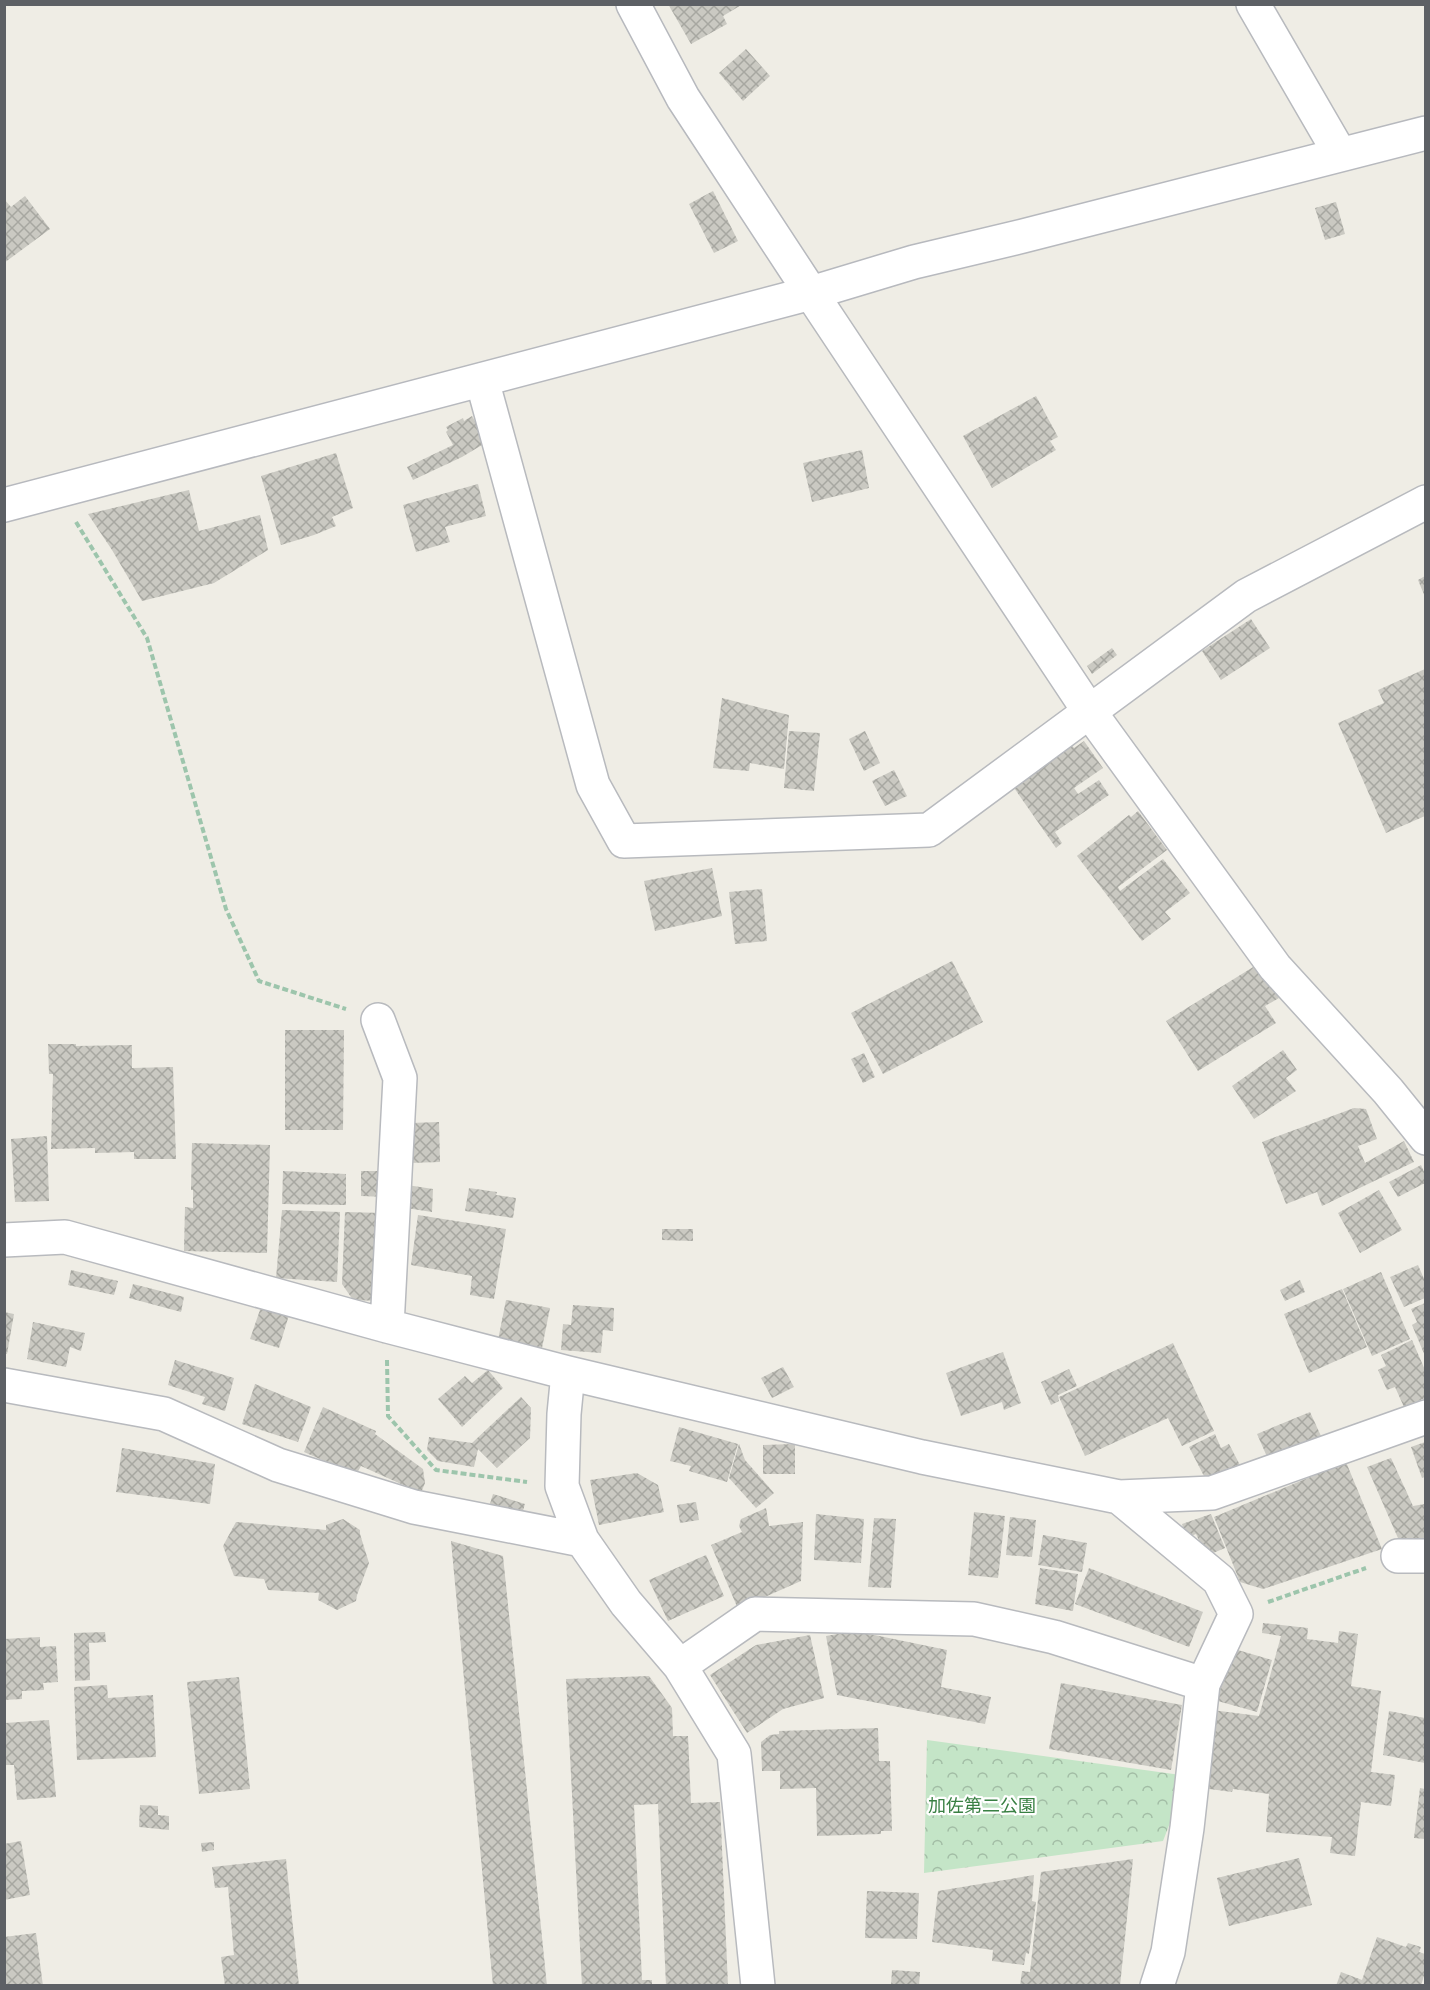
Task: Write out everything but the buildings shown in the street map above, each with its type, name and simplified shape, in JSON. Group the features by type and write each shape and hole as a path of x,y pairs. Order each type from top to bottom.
{"street":[{"path":"633,4 683,98 1089,711 1275,967 1388,1091 1425,1138"},
{"path":"1253,4 1340,154"},
{"path":"4,505 811,293 914,262 1425,133"},
{"path":"482,380 593,784 624,841 929,830 1246,596 1425,502"},
{"path":"378,1020 400,1078 387,1326"},
{"path":"4,1240 65,1237 387,1326 568,1373 922,1457 1119,1497 1212,1492 1425,1417"},
{"path":"568,1373 564,1414 562,1486 582,1540 626,1603 680,1666 734,1754 758,1986"},
{"path":"4,1385 164,1414 279,1465 414,1507 582,1540"},
{"path":"1119,1497 1218,1580 1236,1614 1203,1684 1185,1840 1168,1952 1157,1986"},
{"path":"680,1666 755,1614 974,1619 1054,1637 1203,1684"}],"path":[{"path":"58,492 147,638 226,909 259,981 378,1020"},
{"path":"387,1326 388,1416 436,1470 562,1486"},
{"path":"1236,1614 1412,1556"}],"green space":[{"name":"加佐第二公園","path":"927,1740 1188,1776 1163,1841 924,1873"}]}
